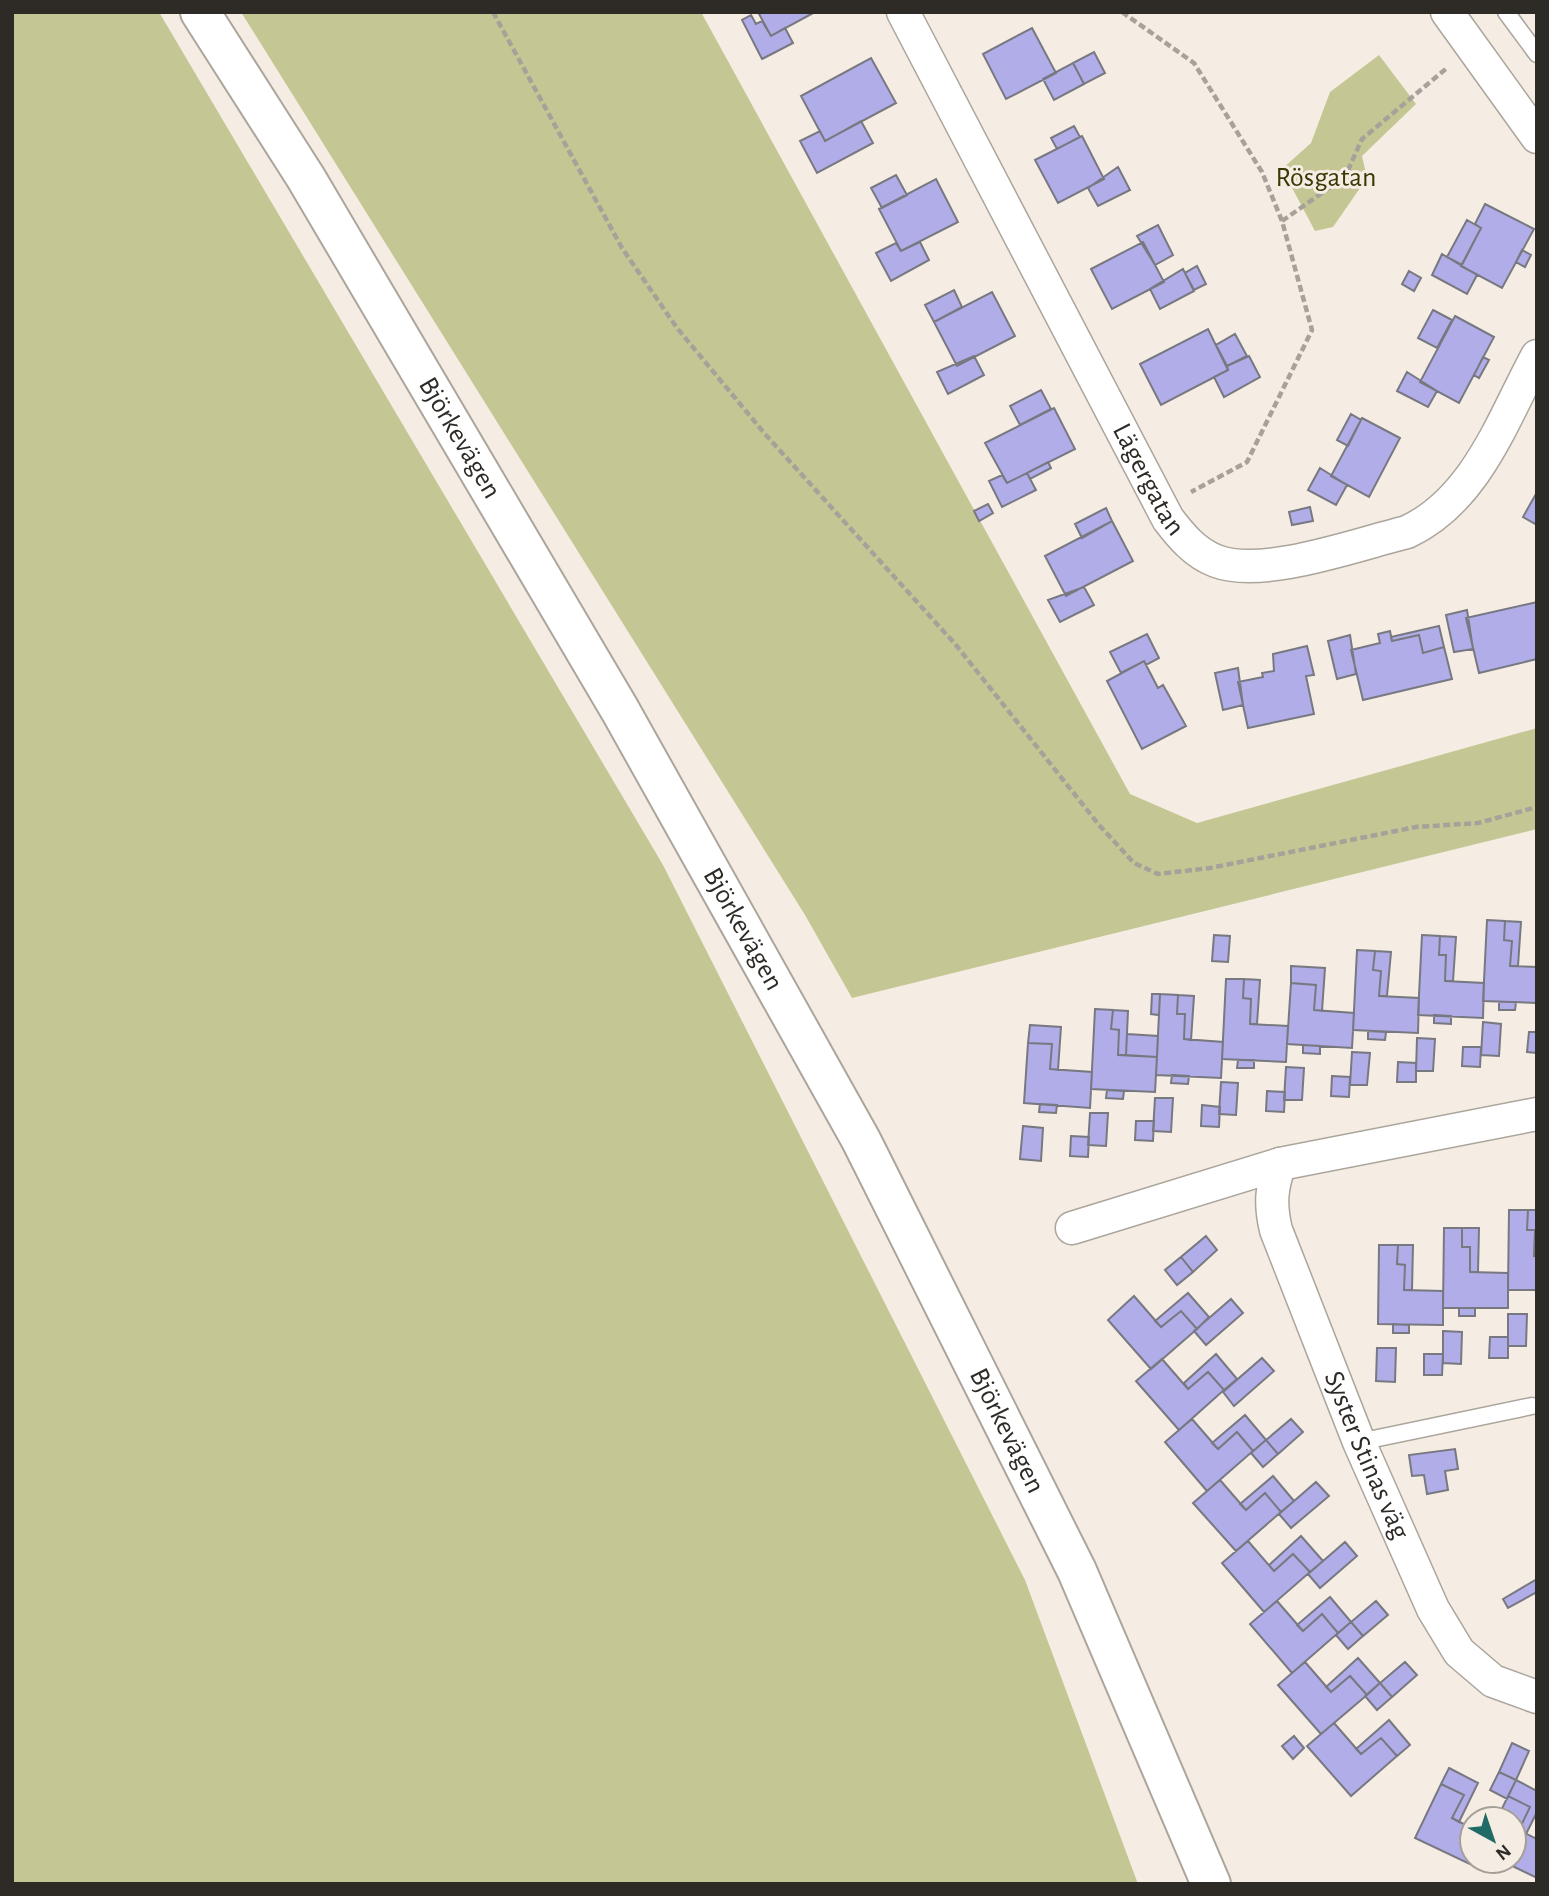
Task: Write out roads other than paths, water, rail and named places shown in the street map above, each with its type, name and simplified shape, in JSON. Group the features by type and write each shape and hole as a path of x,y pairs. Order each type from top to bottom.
{"main road":[{"name":"Björkevägen","path":"200,12 306,178 620,710 861,1140 1077,1571 1211,1884"}],"street":[{"name":"Lägergatan","path":"903,12 1162,508 1182,538 1216,561 1254,568 1407,532 1443,511 1460,494 1537,356"},
{"path":"1447,12 1537,137"},
{"path":"1072,1228 1280,1164 1537,1114"},
{"name":"Syster Stinas väg","path":"1280,1164 1273,1184 1271,1207 1276,1230 1359,1442 1433,1609 1458,1652 1493,1681 1537,1697"}],"lane":[{"path":"1506,12 1537,54"},
{"path":"1359,1442 1532,1406"}],"park label":[{"name":"Rösgatan","path":"1326,178"}]}
